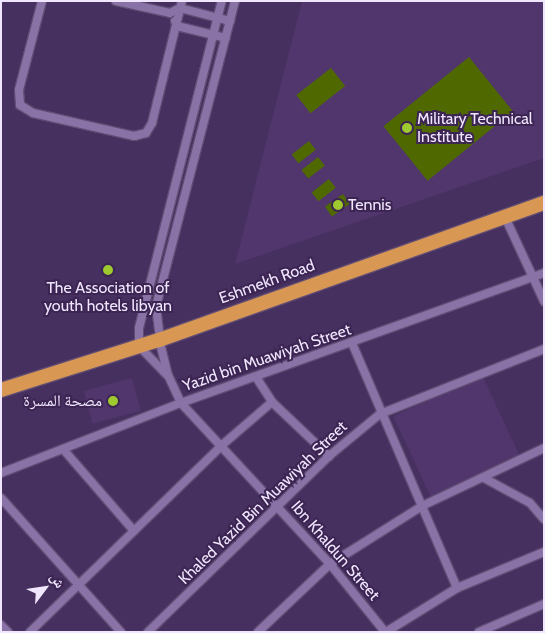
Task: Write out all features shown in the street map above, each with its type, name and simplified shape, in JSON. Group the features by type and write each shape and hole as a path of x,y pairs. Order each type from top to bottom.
{"highway":[{"name":"Eshmekh Road","path":"1,390 159,340 544,203"}],"street":[{"path":"42,1 19,90 20,104 33,113 134,136 150,129 181,4"},
{"path":"116,1 170,13 177,26 226,38"},
{"path":"168,376 139,346 139,328 222,1"},
{"path":"168,376 159,340 156,306 235,1"},
{"path":"170,13 181,4"},
{"path":"181,4 230,21"},
{"path":"505,217 544,301"},
{"name":"Yazid bin Muawiyah Street","path":"1,473 181,403 544,273"},
{"path":"352,343 380,414 458,588"},
{"name":"Khaled Yazid Bin Muawiyah Street","path":"148,632 279,508 329,456 380,414 544,349"},
{"name":"Ibn Khaldun Street","path":"168,376 181,403 330,564 385,632"},
{"path":"256,377 272,402 329,456"},
{"path":"30,632 221,446 272,402"},
{"path":"258,632 330,564 422,506 544,448"},
{"path":"63,450 134,530"},
{"path":"484,478 530,503 544,519"},
{"path":"1,498 121,632"},
{"path":"385,632 458,588 544,552"},
{"path":"479,632 544,604"},
{"path":"1,625 8,632"}],"shaded area":[{"name":"Military Technical Institute","path":"302,1 544,1 544,158 235,264"},
{"path":"482,375 520,456 431,497 393,416"},
{"name":"مصحة المسرة","path":"132,378 141,411 93,424 84,391"}],"green space":[{"path":"469,57 513,111 428,181 384,126"},
{"path":"331,68 345,86 310,113 296,95"},
{"path":"309,141 316,150 298,163 292,155"},
{"path":"318,157 325,166 308,179 301,170"},
{"name":"Tennis","path":"329,179 336,188 318,201 312,193"},
{"name":"Tennis","path":"343,194 350,204 332,216 325,207"}],"place":[{"name":"Military Technical Institute","path":"407,128"},
{"name":"Tennis","path":"338,205"},
{"name":"The Association of youth hotels libyan","path":"108,270"},
{"name":"مصحة المسرة","path":"113,401"}]}
